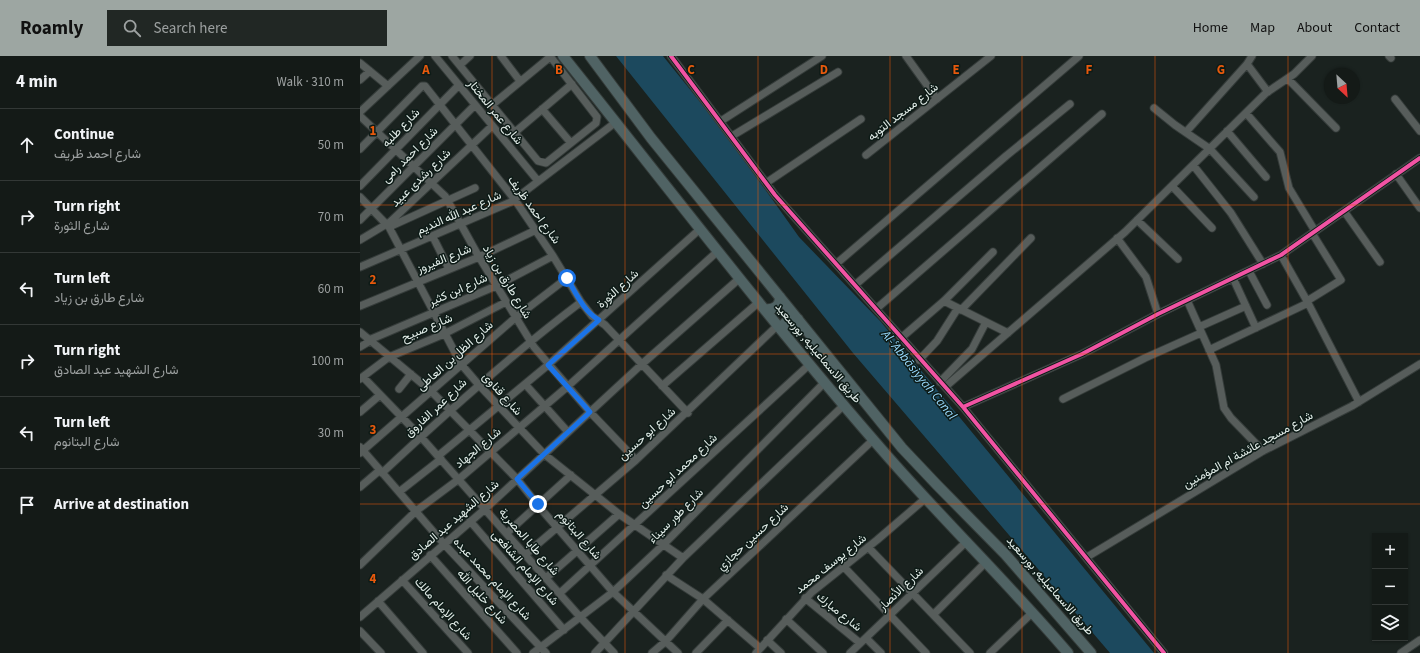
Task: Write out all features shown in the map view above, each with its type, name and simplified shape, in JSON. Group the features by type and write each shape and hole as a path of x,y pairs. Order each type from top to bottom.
{"highway":[{"name":"طريق الاسماعيليه, بورسعيد","path":"563,56 762,306 873,440 1033,612 1068,653"},
{"name":"طريق الاسماعيليه, بورسعيد","path":"590,56 651,138 902,448 1006,554 1091,653"},
{"path":"762,306 771,309 777,306 780,297"},
{"path":"780,328 789,319 798,319"}],"street":[{"path":"360,112 420,56"},
{"name":"شارع عمر المختار","path":"435,56 538,181"},
{"path":"452,56 514,133 538,161 542,163 546,163 596,123 597,120 597,117 550,56 492,105"},
{"path":"460,65 470,56"},
{"path":"501,56 520,81"},
{"path":"671,56 766,183 919,360 963,407 1164,653"},
{"path":"721,121 822,56"},
{"path":"906,56 936,99"},
{"name":"شارع مسجد التوبه","path":"866,155 991,56"},
{"path":"836,264 1078,56"},
{"path":"1186,132 1247,64 1252,56"},
{"path":"943,385 1008,333 1117,238 1268,92 1288,79 1312,56"},
{"path":"360,63 388,86"},
{"path":"1247,64 1268,92"},
{"path":"360,80 370,71"},
{"path":"732,136 838,72"},
{"path":"1288,79 1336,128"},
{"path":"514,133 572,84"},
{"name":"شارع طلبه","path":"360,186 458,85"},
{"name":"شارع احمد ظريف","path":"360,149 423,86 440,104 515,200 553,256 581,302 592,316 599,320 620,341 688,413"},
{"path":"1395,99 1420,131"},
{"path":"855,285 1006,156 1070,104"},
{"name":"شارع احمد رامى","path":"360,220 476,105"},
{"path":"1154,108 1210,149 1254,197"},
{"path":"542,109 571,143"},
{"path":"1209,350 1308,302 1341,280 1290,192 1280,152 1246,113"},
{"path":"876,309 1102,114"},
{"name":"شارع طارق بن زياد","path":"360,116 432,182 448,200 479,257 530,341 567,387 636,460"},
{"path":"766,183 861,118"},
{"name":"شارع عبد الله النديم","path":"360,267 461,225 515,200 616,122"},
{"name":"شارع رشدى عبيد","path":"360,240 388,226 432,182 492,126"},
{"path":"1227,131 1266,177"},
{"path":"963,407 1082,354 1158,314 1281,255 1420,158"},
{"path":"1193,166 1231,213 1263,264"},
{"path":"1396,174 1420,208"},
{"path":"1172,186 1212,228"},
{"path":"388,226 475,188"},
{"name":"شارع قناوى","path":"360,197 388,226 461,364 478,384 544,454 618,514 683,558"},
{"path":"1344,211 1380,262"},
{"path":"1137,220 1178,259"},
{"name":"شارع الثورة","path":"399,492 469,430 548,365 700,229"},
{"name":"شارع الفيروز","path":"360,306 479,257 536,230"},
{"path":"433,237 449,269"},
{"path":"919,360 941,336 960,309 1031,238"},
{"path":"1117,238 1146,277 1158,314"},
{"name":"شارع الجهاد","path":"361,563 416,511 458,479 620,341 718,251"},
{"path":"901,338 944,301 993,252"},
{"path":"1281,255 1308,302 1359,402"},
{"name":"شارع ابن كثير","path":"360,347 369,340 496,286 553,256"},
{"path":"1249,270 1267,305"},
{"name":"شارع الظل بن العاطى","path":"361,451 403,418 461,364 515,318 567,278"},
{"name":"شارع الشهيد عبد الصادق","path":"360,617 485,509 642,364 740,278"},
{"path":"1233,278 1256,328"},
{"path":"1187,300 1216,365 1224,408 1231,418 1263,451"},
{"path":"944,301 1008,333"},
{"name":"شارع صبيح","path":"361,378 389,356 444,334 506,302"},
{"name":"شارع عمر الفاروق","path":"360,487 421,437 478,384 530,341 581,302"},
{"path":"662,386 762,306"},
{"path":"1063,399 1246,306"},
{"path":"943,385 972,349 986,322"},
{"name":"شارع ابو حسين","path":"526,554 636,460 780,328"},
{"name":"شارع البتانوم","path":"360,332 431,391 491,451 517,479 613,592 634,610 678,653"},
{"name":"شارع محمد ابو حسين","path":"560,593 635,526 810,364"},
{"name":"شارع مسجد عائشة ام المؤمنين","path":"1087,557 1263,451 1359,402 1420,364"},
{"path":"399,389 412,374"},
{"name":"شارع طابا المصرية","path":"361,378 380,395 421,437 581,618 614,653"},
{"name":"شارع طور سيناء","path":"533,653 581,618 613,592 664,544 825,382"},
{"path":"525,384 568,432"},
{"path":"360,412 380,395"},
{"path":"595,653 683,558 844,405"},
{"name":"شارع حسين حجازي","path":"652,653 666,641 703,599 873,440"},
{"name":"شارع الإمام محمد عبده","path":"361,451 381,471 444,544 546,653"},
{"path":"507,533 571,475"},
{"name":"شارع يوسف محمد","path":"758,651 805,598 926,498"},
{"path":"546,578 618,514"},
{"name":"شارع الإمام الشافعى","path":"470,521 564,630"},
{"name":"شارع الأنصار","path":"850,653 967,541"},
{"path":"868,546 970,653"},
{"name":"شارع خليل الله","path":"430,555 517,653"},
{"path":"934,614 986,562"},
{"path":"843,566 926,653"},
{"path":"666,575 703,599 728,620 758,651"},
{"name":"شارع الإمام مالك","path":"402,580 468,653"},
{"name":"شارع مبارك","path":"805,598 860,643"},
{"path":"378,601 423,653"},
{"path":"990,653 1033,612"},
{"path":"786,619 823,653"},
{"path":"696,653 728,620"},
{"path":"360,631 381,653"},
{"path":"866,638 881,653"},
{"path":"767,640 781,653"},
{"path":"1401,653 1420,640"}],"water":[{"name":"Al-ʿAbbāsiyyah Canal","path":"616,56 663,56 722,129 799,237 881,322 1154,653 1110,653 853,353"}],"cycle path":[{"path":"671,56 775,195 963,407 1164,653"},
{"path":"963,407 1082,354 1158,314 1281,255 1420,158"}],"route":[{"path":"538,504 517,479 590,412 548,365 599,320 592,316 581,302 567,278"}]}
